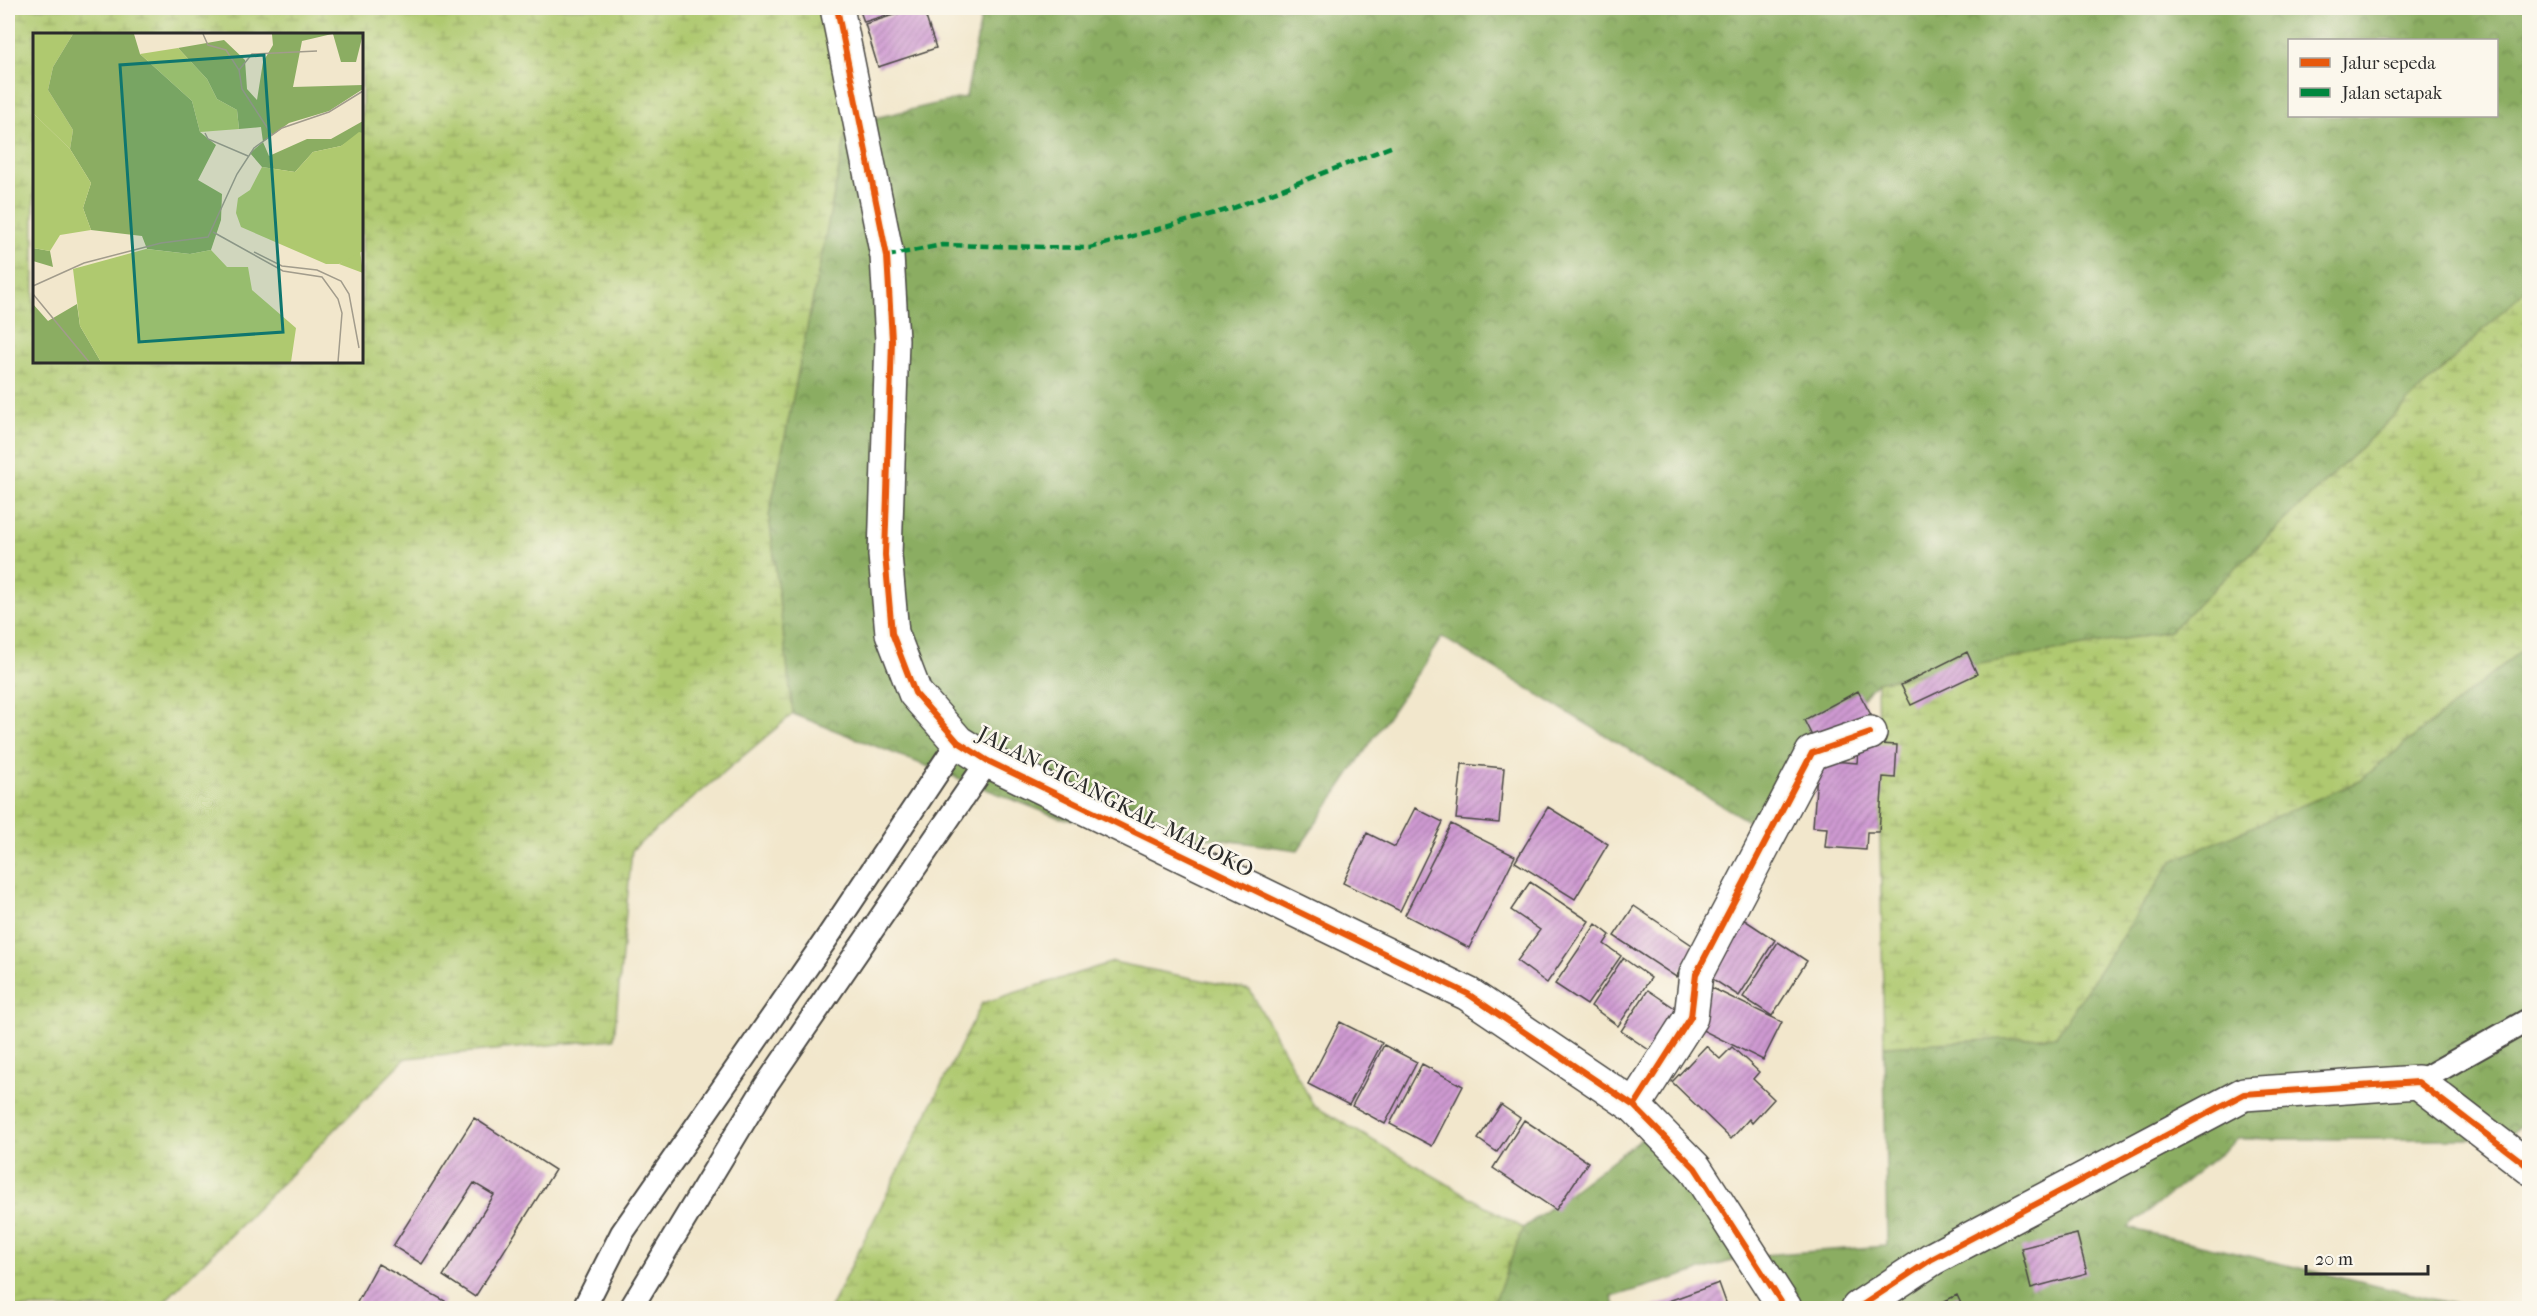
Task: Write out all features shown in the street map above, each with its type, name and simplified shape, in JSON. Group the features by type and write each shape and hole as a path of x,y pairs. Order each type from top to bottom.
{"street":[{"name":"JALAN CICANGKAL–MALOKO","path":"837,8 887,256 892,340 885,555 892,633 915,693 958,742 988,761 1468,994 1634,1106 1695,1168 1785,1308"},
{"path":"1634,1106 1691,1017 1696,974 1812,753 1870,733"},
{"path":"1858,1308 1932,1259 2244,1094 2418,1082 2529,1168"}],"lane":[{"path":"584,1308 622,1233 825,941 958,742"},
{"path":"631,1308 766,1085 988,761"},
{"path":"2418,1082 2529,1019"}],"green space":[{"path":"8,8 825,8 848,124 769,516 793,714 632,850 614,1039 406,1058 158,1308 8,1308"},
{"path":"983,8 2529,8 2529,286 2170,631 1877,682 1753,824 1442,637 1298,850 1060,818 793,714 769,516 848,124 966,97"},
{"path":"2529,286 2529,644 2359,781 2172,861 2056,1036 1884,1046 1877,682 2170,631"},
{"path":"2529,644 2529,1118 2506,1139 2238,1139 2128,1228 2471,1308 1780,1308 1748,1256 1887,1246 1884,1046 2056,1036 2172,861 2359,781"},
{"path":"1113,962 1250,990 1314,1106 1523,1228 1492,1308 830,1308 982,1003"},
{"path":"1654,1129 1748,1256 1612,1297 1616,1308 1492,1308 1523,1228"}],"building":[{"path":"859,8 909,8 864,22"},
{"path":"916,8 923,8 936,48 878,67 865,24"},
{"path":"1967,652 1977,674 1911,705 1901,685"},
{"path":"1858,691 1871,715 1816,744 1804,720"},
{"path":"1859,743 1897,745 1895,778 1883,777 1879,832 1867,832 1866,850 1825,847 1827,828 1813,827 1818,760 1857,763"},
{"path":"1462,764 1504,768 1499,823 1456,819"},
{"path":"1548,807 1608,844 1575,899 1515,862"},
{"path":"1415,808 1443,822 1400,911 1343,883 1367,833 1395,847"},
{"path":"1451,824 1515,856 1469,948 1405,915"},
{"path":"1530,882 1589,921 1547,983 1517,961 1540,930 1511,910"},
{"path":"1634,906 1695,947 1676,977 1614,936"},
{"path":"1743,919 1775,940 1739,996 1708,976"},
{"path":"1596,924 1610,935 1604,944 1621,956 1587,1005 1555,984"},
{"path":"1778,942 1807,961 1772,1016 1743,997"},
{"path":"1623,958 1651,978 1618,1026 1591,1006"},
{"path":"1708,986 1782,1022 1763,1060 1690,1024"},
{"path":"1648,990 1688,1017 1661,1058 1621,1031"},
{"path":"1340,1022 1382,1043 1349,1105 1308,1084"},
{"path":"1384,1045 1417,1062 1385,1124 1352,1106"},
{"path":"1706,1046 1720,1059 1732,1047 1759,1072 1753,1079 1774,1099 1752,1123 1749,1119 1731,1139 1672,1082"},
{"path":"1422,1064 1463,1086 1432,1146 1390,1124"},
{"path":"1501,1105 1520,1118 1497,1152 1478,1139"},
{"path":"474,1118 555,1170 475,1297 443,1276 494,1195 474,1183 422,1264 393,1246"},
{"path":"1524,1120 1588,1162 1556,1210 1493,1168"},
{"path":"2077,1234 2087,1273 2031,1288 2021,1248"},
{"path":"378,1264 445,1301 441,1308 354,1308"},
{"path":"1719,1283 1728,1308 1649,1308"},
{"path":"1957,1295 1963,1308 1930,1308"}],"marked path":[{"path":"887,256 942,245 1090,248 1233,208 1393,146"}],"cycle path":[{"path":"837,8 887,256 892,340 885,555 892,633 915,693 958,742 988,761 1468,994 1634,1106 1695,1168 1785,1308"},
{"path":"1634,1106 1691,1017 1696,974 1812,753 1870,733"},
{"path":"1858,1308 1932,1259 2244,1094 2418,1082 2530,1168"}]}
